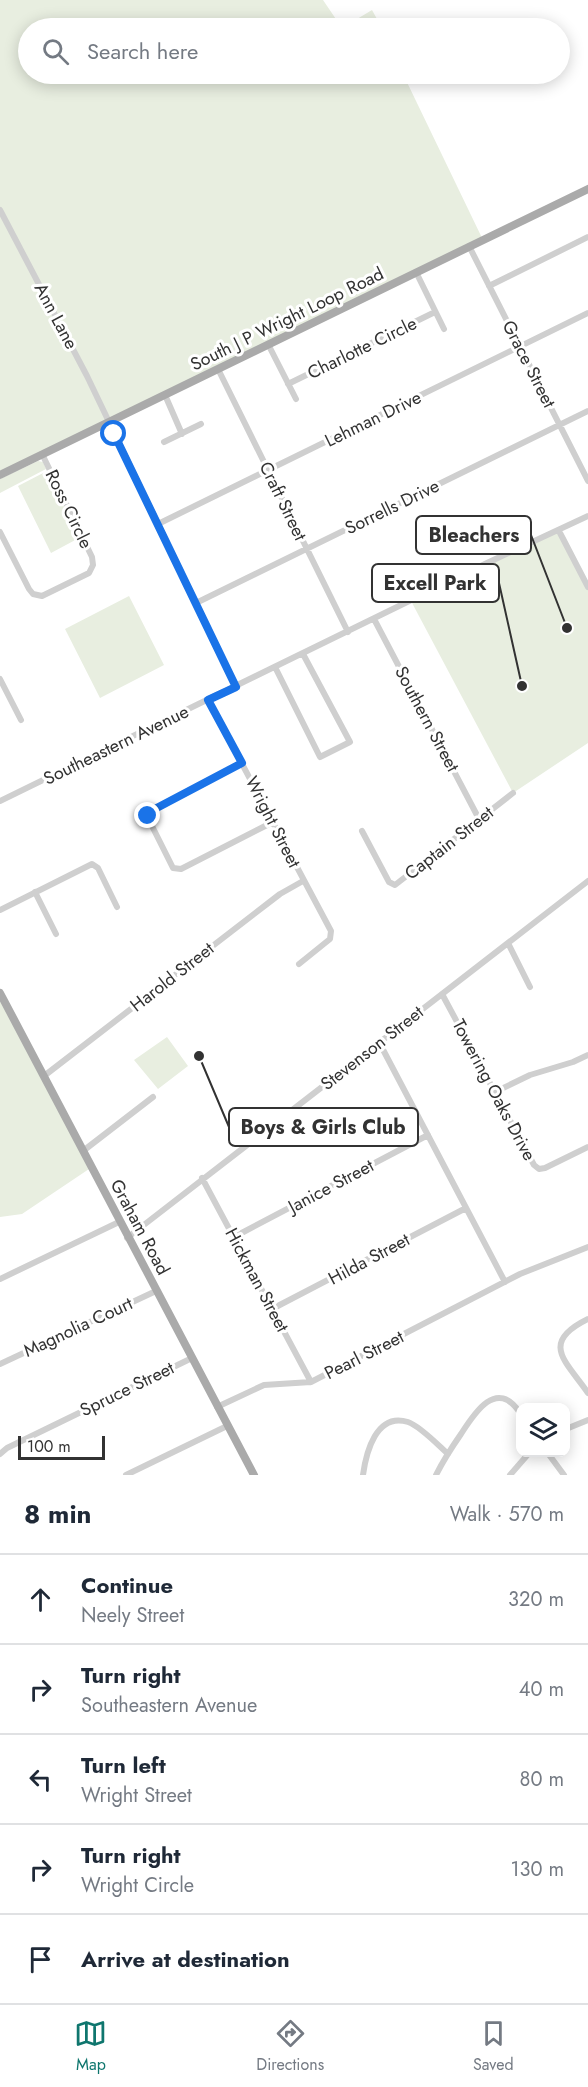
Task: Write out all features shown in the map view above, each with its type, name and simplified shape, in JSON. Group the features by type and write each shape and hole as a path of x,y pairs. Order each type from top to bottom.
{"main road":[{"name":"South J P Wright Loop Road","path":"0,476 588,189"},
{"name":"Graham Road","path":"0,993 127,1238 254,1475"}],"street":[{"name":"Ann Lane","path":"0,210 87,376 236,687"},
{"path":"489,286 588,237"},
{"name":"Grace Street","path":"469,246 588,481"},
{"name":"Charlotte Circle","path":"416,273 444,329"},
{"name":"Charlotte Circle","path":"288,384 435,312"},
{"name":"Lehman Drive","path":"158,524 588,313"},
{"name":"Charlotte Circle","path":"268,344 296,399"},
{"name":"Craft Street","path":"218,369 348,632"},
{"path":"165,395 182,434"},
{"name":"Sorrells Drive","path":"196,603 588,411"},
{"path":"164,442 201,424"},
{"name":"Ross Circle","path":"0,532 29,589 37,596 42,596 89,573 93,567 92,557 43,456"},
{"name":"Southeastern Avenue","path":"0,801 588,516"},
{"path":"559,531 588,587"},
{"name":"Southern Street","path":"374,619 479,819"},
{"path":"275,668 320,757 350,742 303,654"},
{"path":"0,678 21,720"},
{"name":"Wright Street","path":"208,700 331,931 332,936 326,944 299,964"},
{"path":"242,763 151,811 148,818 173,868 181,869 273,822"},
{"name":"Captain Street","path":"362,831 387,879 394,885 513,794"},
{"path":"0,910 92,864 98,868 117,907"},
{"name":"Harold Street","path":"44,1076 280,894 303,881"},
{"name":"Stevenson Street","path":"127,1238 588,881"},
{"path":"35,892 56,934"},
{"path":"508,943 530,987"},
{"name":"Towering Oaks Drive","path":"442,994 530,1160 537,1168 545,1168 588,1147"},
{"path":"379,1042 505,1282"},
{"path":"495,1092 530,1075 588,1055"},
{"path":"83,1151 153,1098"},
{"name":"Janice Street","path":"234,1237 428,1134"},
{"name":"Hickman Street","path":"202,1178 311,1382"},
{"name":"Hilda Street","path":"272,1309 466,1208"},
{"path":"0,1279 119,1222"},
{"name":"Pearl Street","path":"218,1407 264,1385 311,1382 520,1274 588,1247"},
{"name":"Magnolia Court","path":"0,1364 156,1291"},
{"path":"588,1318 567,1331 560,1346 563,1359 588,1393"},
{"name":"Spruce Street","path":"0,1454 7,1448 192,1358"},
{"path":"436,1475 468,1423 486,1402 498,1398 516,1407"},
{"path":"570,1427 588,1420"},
{"path":"363,1475 373,1439 382,1426 393,1421 410,1423 448,1454"},
{"path":"126,1475 227,1426"},
{"path":"510,1475 526,1457"},
{"path":"551,1457 564,1475"}],"shaded area":[{"path":"0,0 323,0 335,18 18,18 18,84 408,84 483,240 0,475"},
{"path":"372,10 376,18 359,18"},
{"path":"38,461 43,462 46,469 0,493 0,479"},
{"path":"47,471 79,538 51,553 18,486"},
{"path":"559,531 588,587 588,743 513,793 411,601"},
{"path":"129,596 164,665 100,698 65,629"},
{"path":"0,993 92,1167 22,1214 0,1217"},
{"path":"167,1037 188,1066 158,1089 134,1060"}],"place":[{"name":"Bleachers","path":"567,628"},
{"name":"Excell Park","path":"522,686"},
{"name":"Boys & Girls Club","path":"199,1056"}],"route":[{"path":"114,434 236,687 208,700 242,763 151,811 148,816"}]}
